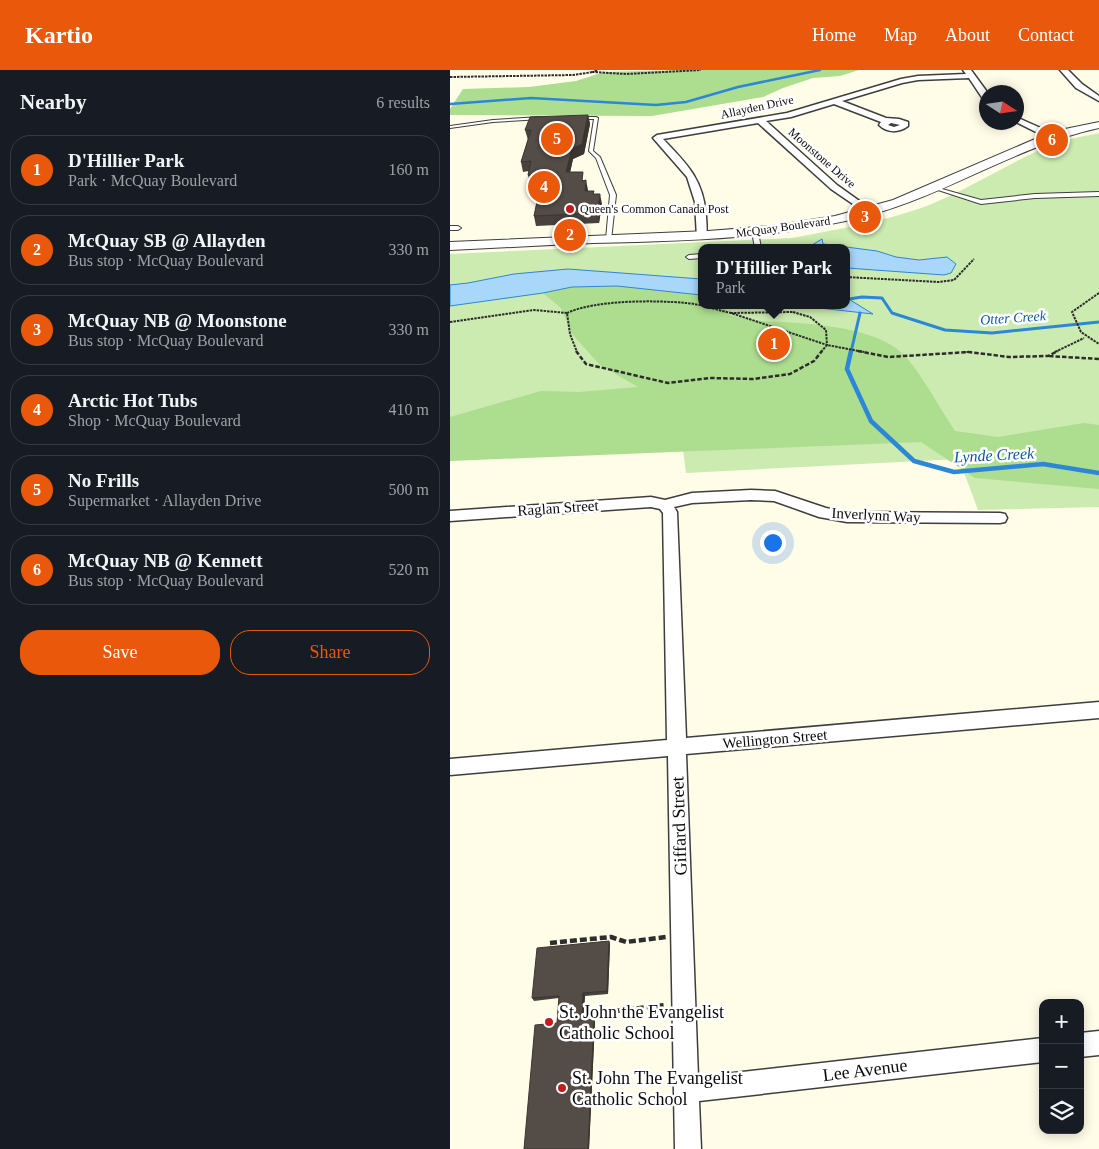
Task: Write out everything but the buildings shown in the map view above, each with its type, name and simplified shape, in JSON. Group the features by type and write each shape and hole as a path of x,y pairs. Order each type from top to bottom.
{"street":[{"path":"1064,70 1079,86 1099,100"},
{"path":"969,73 979,88"},
{"name":"Allayden Drive","path":"702,236 695,184 688,171 657,138 761,121 901,81 969,73"},
{"path":"835,101 885,121"},
{"name":"Moonstone Drive","path":"761,121 834,187 869,212"},
{"path":"1024,123 1051,136"},
{"name":"McQuay Boulevard","path":"450,246 702,236 821,224 902,202 938,188 1022,146 1051,136 1099,125"},
{"name":"Inverlynn Way","path":"665,505 692,498 751,494 775,496 824,513 847,517 1000,518"},
{"name":"Raglan Street","path":"450,516 651,502 665,505"},
{"name":"Giffard Street","path":"665,505 670,512 688,1149"},
{"name":"Wellington Street","path":"450,767 1099,710"},
{"path":"1084,1045 1099,1043"},
{"name":"Lee Avenue","path":"687,1090 1039,1050"}],"lane":[{"path":"450,127 464,124 546,118"},
{"path":"576,118 596,118 592,151 598,157 613,195 609,239"},
{"path":"450,123 464,124"},
{"path":"938,188 981,202 1035,196 1099,194"},
{"path":"450,228 458,228"},
{"path":"755,232 757,244"},
{"path":"690,257 698,256"}],"path":[{"path":"593,72 597,70"},
{"path":"450,77 573,75 593,72 626,74 701,70"},
{"path":"850,278 954,280 974,259"},
{"path":"1099,293 1072,312 1074,320 1083,336 1099,344"},
{"path":"450,322 534,310 567,313 578,308 635,302 688,302 698,305"},
{"path":"715,309 827,345 877,356 902,357 969,352 1010,357 1048,356 1099,359"},
{"path":"567,313 569,331 579,358 586,364 668,383 710,378 753,379 790,374 814,361 827,345 826,330 810,316 792,312 731,313"},
{"path":"1048,356 1083,336"},
{"path":"550,943 611,937 626,942 682,935"},
{"path":"597,1013 684,1002"}],"green space":[{"path":"859,70 840,76 813,78 763,97 652,116 450,115 450,109 463,89 529,87 576,81 604,72"},
{"path":"1099,133 1099,507 978,510 959,459 686,473 681,433 450,445 450,254 792,238 877,221 927,206 957,193 1014,162 1050,145"},
{"path":"617,286 698,295 698,309 726,309 729,315 759,321 819,325 860,332 894,347 907,358 926,384 955,431 998,437 1084,423 1099,425 1099,489 975,478 921,442 450,461 450,417 541,391 579,392 638,387 600,365 572,334 561,308 543,293 572,287"}],"water":[{"path":"822,239 823,244 814,244"},
{"path":"850,248 919,260 947,257 956,264 951,273 944,275 850,268"},
{"path":"568,269 698,279 698,295 617,286 572,287 450,306 450,285 514,274"},
{"path":"850,300 873,314 828,309 850,309"}],"waterway":[{"path":"450,104 531,98 656,105 686,102 738,87 820,70"},
{"name":"Otter Creek","path":"850,299 862,297 882,298 892,313 945,330 992,333 1099,322"},
{"name":"Lynde Creek","path":"851,352 860,313"},
{"name":"Lynde Creek","path":"851,351 847,369 871,421 914,461 954,472 1043,464 1099,473"}],"place":[{"name":"No Frills","path":"557,139"},
{"name":"McQuay NB @ Kennett","path":"1052,140"},
{"name":"Arctic Hot Tubs","path":"544,187"},
{"name":"Queen's Common Canada Post","path":"570,209"},
{"name":"McQuay NB @ Moonstone","path":"865,217"},
{"name":"McQuay SB @ Allayden","path":"570,235"},
{"name":"D'Hillier Park","path":"774,344"},
{"name":"St. John the Evangelist Catholic School","path":"549,1022"},
{"name":"St. John The Evangelist Catholic School","path":"562,1088"}]}
